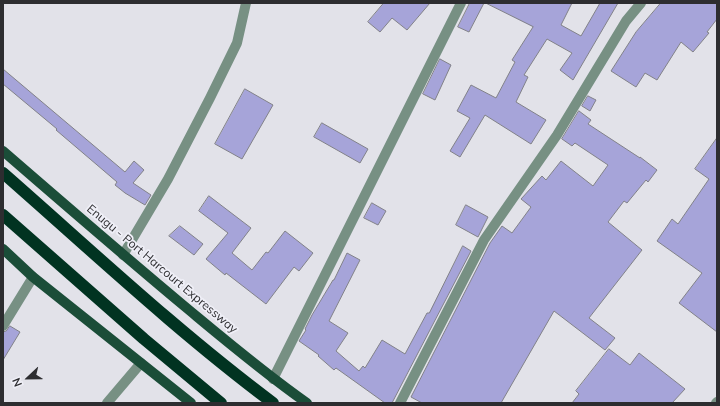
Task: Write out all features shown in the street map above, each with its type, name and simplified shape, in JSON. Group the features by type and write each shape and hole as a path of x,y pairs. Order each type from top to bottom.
{"highway":[{"path":"3,174 162,314 273,403"},
{"path":"3,215 144,339 221,403"}],"main road":[{"name":"Enugu - Port Harcourt Expressway","path":"3,151 124,255 273,379 307,403"},
{"path":"3,250 34,277 191,403"}],"street":[{"path":"124,255 168,178 237,43 246,3"},
{"path":"273,379 461,3"},
{"path":"400,403 484,240 557,135 626,21 641,3"},
{"path":"3,326 34,277"},
{"path":"107,403 141,363"}],"building":[{"path":"384,3 430,3 407,30 392,18 380,32 368,22"},
{"path":"470,3 484,3 469,32 458,27"},
{"path":"486,3 572,3 561,25 581,36 600,3 618,3 573,80 560,70 572,53 547,39 524,75 528,77 516,102 546,120 531,144 485,115 460,157 450,151 470,118 457,111 471,85 496,98 515,62 512,60 533,27"},
{"path":"661,3 717,3 717,19 707,32 709,33 693,52 681,42 657,80 645,73 636,87 611,71 636,32"},
{"path":"440,59 451,65 435,100 423,94"},
{"path":"3,69 125,172 134,161 144,170 133,183 151,195 145,205 115,185 117,182 3,84"},
{"path":"245,89 273,105 242,159 215,144"},
{"path":"588,96 596,100 590,111 582,106"},
{"path":"579,111 591,120 588,124 640,157 657,170 648,182 646,180 627,203 624,201 608,222 642,250 589,318 615,338 605,350 554,311 501,403 422,403 411,397 490,243 502,226 512,233 531,207 521,199 542,176 546,180 561,161 593,186 608,165 575,143 572,146 562,139"},
{"path":"322,123 368,149 360,163 314,137"},
{"path":"717,138 717,332 679,303 702,273 657,241 672,219 678,224 709,179 695,169"},
{"path":"209,196 251,228 232,253 252,270 266,252 268,253 285,231 313,253 299,271 294,267 266,304 226,273 225,275 206,259 228,233 199,211"},
{"path":"372,203 386,211 378,225 364,218"},
{"path":"466,205 488,217 478,237 456,225"},
{"path":"180,226 203,244 194,255 169,236"},
{"path":"463,246 471,251 392,403 385,403 336,368 334,370 318,356 319,355 299,341 306,330 305,329 312,315 334,280 347,253 360,260 329,321 348,333 336,351 359,371 363,366 365,368 382,340 405,354 427,313 429,313"},
{"path":"10,326 20,332 3,360 3,332"},
{"path":"609,349 630,365 639,353 685,389 672,403 572,403 579,394 576,391"}]}
